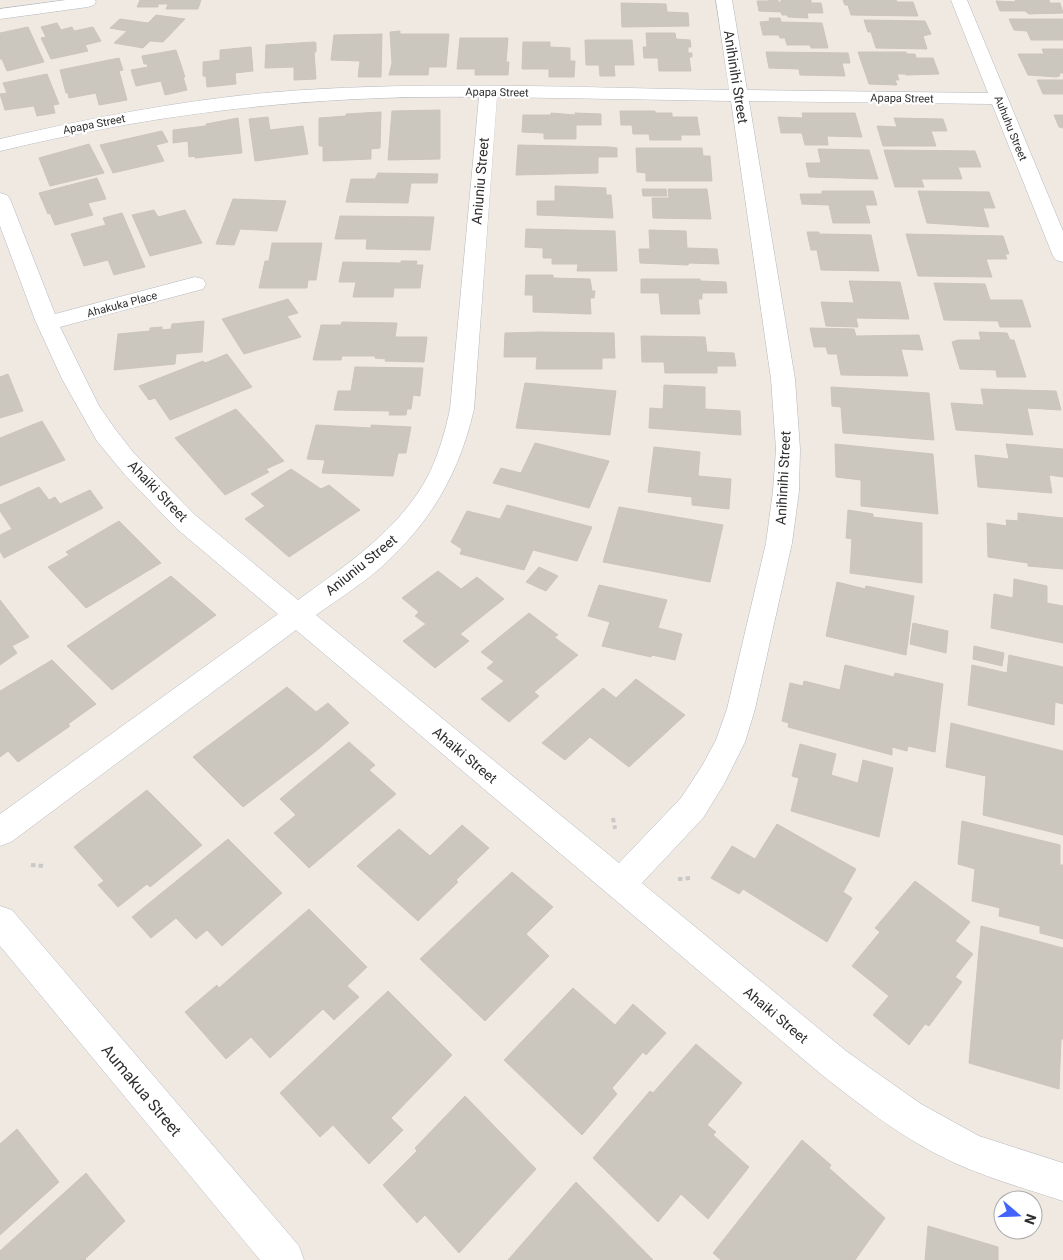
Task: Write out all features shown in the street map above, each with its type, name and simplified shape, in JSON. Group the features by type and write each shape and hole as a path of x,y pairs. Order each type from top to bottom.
{"street":[{"name":"Anihinihi Street","path":"619,885 692,808 713,775 730,742 741,709 779,543 786,491 788,449 783,379 724,0"},
{"name":"Auhuhu Street","path":"959,0 1063,256"},
{"path":"0,14 88,2"},
{"name":"Apapa Street","path":"0,145 114,120 224,103 340,94 488,92 999,99"},
{"name":"Aniuniu Street","path":"0,832 368,563 397,536 433,491 451,454 457,437 462,409 488,92"},
{"name":"Ahaiki Street","path":"0,199 67,369 86,404 108,437 186,522 619,885 834,1063 886,1103 936,1134 989,1159 1063,1182"},
{"name":"Ahakuka Place","path":"48,323 196,284"},
{"name":"Aumakua Street","path":"0,921 284,1260"}],"path":[{"path":"613,818 615,829"},
{"path":"32,865 44,866"},
{"path":"678,879 691,878"}],"building":[{"path":"140,0 201,0 198,9 166,9 168,4 158,4 158,7 137,7"},
{"path":"778,0 778,2 781,2 781,0 811,0 811,3 821,3 823,13 807,13 808,18 788,17 787,15 782,15 781,12 759,11 757,1"},
{"path":"843,0 896,0 897,2 913,2 918,16 851,15 848,5 845,5"},
{"path":"1015,0 1049,0 1050,3 1060,3 1063,13 1029,14 1025,11 1000,11 996,1 1016,2"},
{"path":"621,3 666,4 667,12 688,13 689,26 622,27"},
{"path":"156,15 185,19 163,42 150,41 143,48 114,43 127,31 110,28 120,19 148,23"},
{"path":"769,18 780,18 781,22 822,23 828,48 811,48 810,45 787,45 785,38 780,38 779,35 763,35 760,22 770,21"},
{"path":"1009,19 1063,19 1063,40 1031,40 1027,31 1014,30"},
{"path":"864,20 925,21 931,34 923,36 927,49 876,48 871,32 868,32"},
{"path":"57,23 61,30 72,27 74,31 93,27 101,41 85,45 88,51 51,59 41,38 46,37 41,27"},
{"path":"28,27 44,62 7,71 2,59 0,59 0,33"},
{"path":"400,31 400,34 449,34 446,67 429,67 428,75 389,75 392,63 390,32"},
{"path":"646,33 675,33 676,39 690,40 691,47 688,47 688,53 692,53 692,57 689,57 691,71 659,71 658,58 644,58 643,47 647,47"},
{"path":"382,34 381,77 358,77 360,61 331,60 334,35"},
{"path":"460,38 508,38 506,62 509,62 508,75 475,75 475,69 457,69"},
{"path":"585,40 632,40 634,65 614,65 615,76 600,76 599,65 586,65"},
{"path":"523,42 550,42 550,47 570,48 570,61 575,61 574,77 549,77 549,69 522,69"},
{"path":"316,43 316,52 314,52 316,79 294,80 294,67 265,68 266,45"},
{"path":"251,47 253,71 235,73 236,84 207,87 206,76 203,76 203,62 220,60 220,50"},
{"path":"1042,49 1063,49 1063,73 1059,73 1060,76 1028,75 1018,54 1044,54"},
{"path":"176,50 185,77 183,77 187,90 165,95 161,81 136,86 131,70 148,67 147,64 144,64 142,56"},
{"path":"766,52 848,53 850,63 842,63 845,76 800,75 799,69 769,68"},
{"path":"858,52 906,52 907,54 915,54 916,58 933,58 939,74 897,74 899,80 895,80 897,85 869,84"},
{"path":"119,58 123,70 119,71 127,100 99,105 96,93 69,98 60,70"},
{"path":"47,74 59,104 53,105 55,113 37,116 34,106 5,110 0,94 7,93 3,83"},
{"path":"1037,80 1063,80 1063,94 1043,94"},
{"path":"440,110 440,159 388,160 392,111"},
{"path":"620,111 655,111 655,113 672,113 672,117 697,117 700,135 681,135 681,140 650,140 649,134 633,134 632,125 621,125"},
{"path":"381,112 380,148 371,149 371,159 323,161 323,146 319,146 319,118"},
{"path":"551,113 575,115 575,113 601,114 601,125 576,125 576,139 544,139 544,133 522,132 523,115 551,115"},
{"path":"802,113 855,113 862,137 827,136 828,145 805,145 802,133 781,133 778,117 803,118"},
{"path":"1054,115 1063,115 1063,128 1059,127"},
{"path":"268,117 270,130 303,126 308,154 255,161 249,119"},
{"path":"238,118 242,153 195,158 195,156 189,157 188,141 173,143 173,130 206,126 206,124"},
{"path":"894,118 943,119 947,131 931,131 936,146 883,146 877,126 897,127"},
{"path":"162,131 168,142 156,145 164,161 113,173 100,145"},
{"path":"89,144 104,173 50,186 39,158"},
{"path":"518,145 610,147 617,148 617,157 598,157 598,173 516,175"},
{"path":"636,148 702,148 703,156 710,156 712,181 646,181 646,173 637,172"},
{"path":"818,149 869,150 878,179 809,177 806,163 821,163"},
{"path":"884,150 975,151 981,167 958,167 962,179 921,179 924,187 895,187"},
{"path":"378,173 438,174 437,183 411,183 408,203 346,202 351,179 375,179"},
{"path":"97,178 106,199 88,203 93,215 55,225 39,193"},
{"path":"555,186 606,188 606,195 611,195 613,218 537,215 537,201 555,201"},
{"path":"642,189 666,189 667,196 643,196"},
{"path":"668,189 707,189 711,219 653,218 652,198 669,198"},
{"path":"822,191 873,191 877,205 865,205 870,223 833,223 829,205 802,204 800,194 822,194"},
{"path":"918,191 989,192 995,208 983,208 989,227 927,223"},
{"path":"233,199 286,201 277,231 240,229 234,245 216,244"},
{"path":"154,210 158,217 185,210 202,243 150,256 132,215"},
{"path":"122,213 145,267 114,275 108,260 84,266 71,234 106,225 103,218"},
{"path":"340,216 434,217 430,250 366,249 367,239 335,239"},
{"path":"526,229 615,231 617,271 577,271 578,264 552,264 552,258 543,258 543,248 525,247"},
{"path":"649,230 686,231 687,248 717,249 719,264 640,263 639,249 650,249"},
{"path":"807,232 871,235 879,271 821,270 817,250 811,250"},
{"path":"906,234 1003,236 1009,254 1005,254 1007,259 986,259 992,277 918,276"},
{"path":"272,243 322,243 316,280 308,280 307,288 259,288 265,261 269,261"},
{"path":"401,261 417,261 416,265 423,265 420,288 394,288 393,297 353,297 356,282 339,282 343,262 401,263"},
{"path":"526,275 553,275 553,278 590,279 592,291 595,291 594,298 590,298 591,314 533,312 533,295 525,295"},
{"path":"641,279 700,279 700,281 726,282 727,293 702,293 702,299 698,299 700,314 661,314 659,293 641,293"},
{"path":"849,281 900,282 909,319 856,318 858,327 826,326 821,302 854,303"},
{"path":"934,283 985,284 990,300 1022,300 1031,327 1000,327 998,321 944,320"},
{"path":"288,299 298,313 287,316 301,337 244,354 222,319"},
{"path":"204,321 202,352 176,354 175,364 114,370 118,334 150,331 150,328 162,327 162,330 171,329 172,324"},
{"path":"342,322 397,323 395,337 427,337 424,362 385,361 386,359 375,358 375,356 342,356 341,360 313,360 321,325 341,325"},
{"path":"810,328 854,329 856,336 919,335 923,350 901,349 908,376 841,375 837,354 828,354 826,347 814,347"},
{"path":"979,332 1007,333 1010,340 1014,340 1026,377 997,377 996,370 960,369 952,342 958,340 981,340"},
{"path":"505,333 614,333 615,358 602,358 602,369 536,369 537,357 504,357"},
{"path":"641,336 705,337 707,352 734,353 736,366 717,366 717,373 665,373 664,362 642,362"},
{"path":"227,354 252,387 170,420 155,398 149,400 139,386 203,361 205,363"},
{"path":"355,367 423,368 420,396 413,395 411,409 407,409 406,415 389,415 390,411 334,410 338,391 351,391"},
{"path":"8,374 23,411 0,418 0,377"},
{"path":"525,383 616,391 610,435 516,428"},
{"path":"664,385 705,387 705,409 740,411 741,435 649,428 650,408 663,409"},
{"path":"831,387 929,393 934,440 843,433 841,407 832,406"},
{"path":"981,389 1056,391 1061,410 1027,408 1033,435 956,430 951,403 984,405"},
{"path":"236,409 284,461 266,469 269,472 225,495 175,438"},
{"path":"42,421 65,460 0,486 0,438"},
{"path":"316,425 371,428 371,425 411,427 406,453 398,453 393,476 322,473 325,460 307,459"},
{"path":"535,443 609,461 589,508 493,483 501,468 521,473"},
{"path":"835,444 933,454 938,514 861,506 861,480 836,477"},
{"path":"1006,444 1063,449 1063,477 1049,475 1052,493 978,487 975,455 1009,459"},
{"path":"654,447 700,452 698,476 731,479 729,509 692,505 692,497 648,492"},
{"path":"291,469 321,489 329,485 360,510 289,557 245,519 265,506 251,494"},
{"path":"39,487 49,500 55,497 60,504 90,490 103,508 4,558 0,551 0,535 12,529 0,511 0,505"},
{"path":"507,505 592,527 577,561 533,550 524,570 460,554 462,549 451,542 467,511 500,519"},
{"path":"619,507 723,525 710,582 603,562"},
{"path":"848,510 873,514 873,517 922,523 922,583 850,573 852,539 846,538"},
{"path":"1018,513 1063,518 1063,569 1028,566 1028,563 988,557 987,523 1007,526 1006,520 1018,521"},
{"path":"119,521 161,563 86,608 48,567 69,555 66,552"},
{"path":"539,567 558,576 546,591 526,582"},
{"path":"438,571 461,589 477,577 504,599 460,634 469,641 435,668 403,641 426,624 415,616 419,612 402,598"},
{"path":"171,576 216,615 112,690 67,646"},
{"path":"1014,579 1047,586 1047,603 1063,606 1063,643 991,628 994,594 1013,598"},
{"path":"837,582 865,589 866,586 914,596 906,655 826,636"},
{"path":"599,585 667,600 658,628 682,634 675,660 652,655 651,657 602,646 610,622 588,616"},
{"path":"0,600 29,637 12,646 17,653 0,665"},
{"path":"529,613 558,635 554,637 578,655 534,692 539,696 509,722 481,699 504,681 487,668 494,662 481,652"},
{"path":"913,623 948,631 946,653 910,644"},
{"path":"974,646 1004,653 1002,666 973,659"},
{"path":"1009,655 1063,667 1063,704 1055,702 1054,725 968,705 972,665 1007,673"},
{"path":"52,660 96,704 68,724 70,726 18,762 8,751 0,757 0,691"},
{"path":"845,665 894,677 895,673 943,684 935,752 908,746 907,751 892,747 892,755 788,727 789,723 782,721 790,683 803,686 804,681 840,690"},
{"path":"636,679 685,715 629,767 590,737 565,760 542,743 603,688 616,698"},
{"path":"287,687 316,712 328,703 349,723 243,807 193,757"},
{"path":"951,723 1063,751 1063,835 983,815 986,776 946,767"},
{"path":"349,742 375,765 369,770 396,794 309,868 274,833 296,815 280,799"},
{"path":"800,744 836,754 831,775 858,783 863,760 893,768 879,837 791,811 799,778 792,776"},
{"path":"147,790 202,845 150,887 147,884 118,907 98,885 104,881 74,847"},
{"path":"962,821 1060,845 1060,865 1063,865 1063,939 1040,933 1040,926 999,916 1000,908 972,901 975,869 958,864"},
{"path":"777,824 856,869 843,892 852,898 827,942 743,889 739,894 711,878 732,846 755,859"},
{"path":"462,825 489,848 418,921 357,866 399,829 430,856"},
{"path":"228,839 282,893 222,946 207,930 196,939 176,918 151,938 132,917"},
{"path":"512,872 553,907 526,934 549,956 485,1021 420,959"},
{"path":"915,881 970,922 955,941 973,954 955,977 962,982 929,1026 925,1024 909,1045 873,1015 889,996 852,966 880,932 875,928"},
{"path":"309,909 367,967 347,986 359,997 334,1020 323,1009 270,1058 251,1037 226,1059 185,1012 217,985 219,988"},
{"path":"981,926 1063,948 1063,1039 1061,1039 1059,1089 969,1063"},
{"path":"573,988 615,1025 633,1004 666,1033 646,1055 643,1052 612,1088 617,1094 582,1135 504,1060"},
{"path":"388,991 452,1055 391,1118 403,1130 369,1164 333,1125 320,1137 280,1093"},
{"path":"696,1044 742,1083 707,1125 716,1132 713,1135 749,1167 708,1219 681,1194 658,1222 593,1158 650,1091 653,1093"},
{"path":"465,1096 536,1169 459,1253 425,1215 417,1223 383,1185 417,1151 415,1148"},
{"path":"17,1129 59,1182 0,1235 0,1144"},
{"path":"802,1140 831,1165 829,1168 885,1218 855,1260 721,1260 713,1253"},
{"path":"86,1173 125,1221 86,1260 0,1260 0,1251"},
{"path":"576,1182 653,1260 508,1260"},
{"path":"928,1226 998,1247 998,1260 925,1260"}]}
